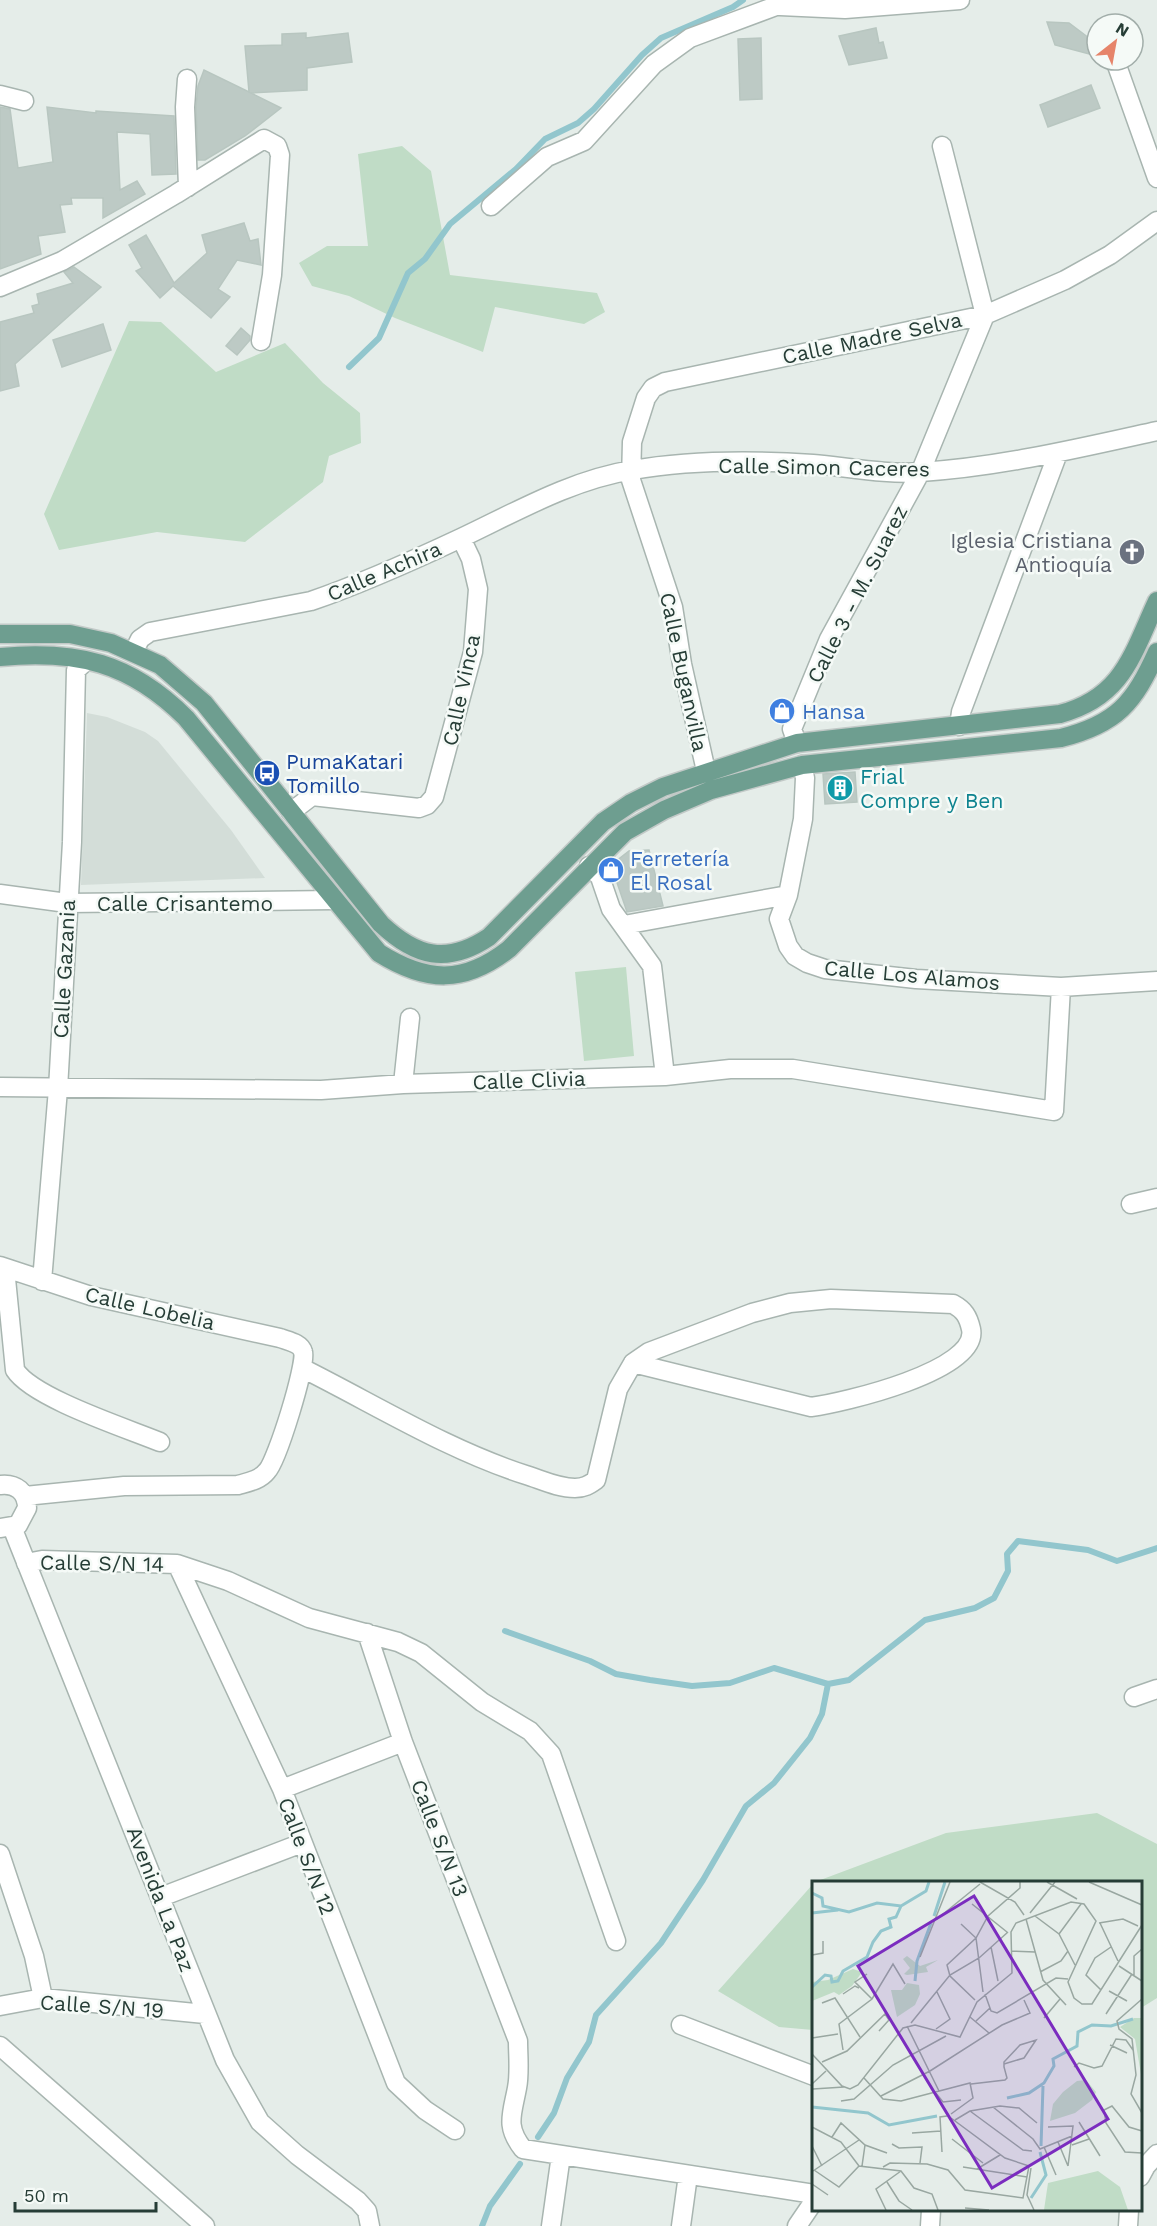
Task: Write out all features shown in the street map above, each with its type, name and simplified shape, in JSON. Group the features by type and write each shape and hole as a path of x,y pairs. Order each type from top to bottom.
{"main road":[{"path":"0,634 53,633 90,638 134,651 160,665 204,703 381,924 409,947 442,954 465,951 489,937 603,822 631,803 663,787 796,743 1060,714 1088,705 1115,685 1130,660 1157,601"},
{"path":"86,661 90,638"},
{"path":"0,657 49,654 104,664 138,678 168,700 186,718 372,945 395,963 411,971 452,976 488,965 502,954 589,866 625,832 642,821 711,790 802,765 1061,738 1095,729 1134,698 1157,652"},
{"path":"959,726 962,748"},
{"path":"796,743 802,765"},
{"path":"706,771 711,790"},
{"path":"334,900 351,887"}],"street":[{"path":"490,207 547,157 584,141 654,64 690,38 785,3 845,9 960,0"},
{"path":"1120,72 1157,178"},
{"path":"187,79 185,107 188,187"},
{"path":"0,95 24,101"},
{"path":"0,287 62,261 188,187 258,141 270,141 277,146 280,155 272,275 261,341"},
{"path":"942,146 985,315"},
{"name":"Calle Madre Selva","path":"632,470 632,442 645,398 653,388 665,382 985,315 1065,280 1110,255 1157,221"},
{"name":"Calle 3 - M. Suarez","path":"796,743 792,729 829,639 920,473 985,315"},
{"name":"Calle Simon Caceres","path":"632,470 671,465 809,464 920,473 1058,453 1157,431"},
{"path":"959,726 961,712 1058,453"},
{"name":"Calle Achira","path":"134,651 140,639 150,632 311,602 461,538 523,506 606,476 632,470"},
{"name":"Calle Buganvilla","path":"632,470 631,480 638,504 673,607 682,664 706,771"},
{"name":"Calle Vinca","path":"291,812 312,796 419,808 427,805 434,797 473,652 478,589 471,559 461,538"},
{"name":"Calle Gazania","path":"42,1281 58,1089 68,903 76,670 86,661"},
{"name":"Calle Los Alamos","path":"802,765 805,778 803,819 788,896 779,919 788,946 795,956 816,966 916,979 1061,987 1157,981"},
{"path":"589,866 600,877 611,909 652,966 665,1076"},
{"name":"Calle Crisantemo","path":"0,894 68,903 334,900"},
{"path":"624,925 788,896"},
{"name":"Calle Clivia","path":"0,1088 321,1090 403,1084 665,1076 730,1069 793,1069 1054,1111 1061,987"},
{"path":"403,1084 410,1018"},
{"path":"1131,1204 1157,1198"},
{"path":"4,1268 15,1370 21,1379 48,1395 160,1442"},
{"name":"Calle Lobelia","path":"4,1268 91,1296 280,1338 301,1347 302,1368"},
{"path":"25,1496 124,1486 238,1485 256,1480 266,1473 277,1453 302,1368 455,1447 502,1467 562,1487 576,1488 587,1486 596,1480 618,1389 633,1363 649,1352 752,1313 789,1303 831,1299 953,1304 963,1310 972,1332 969,1343 956,1358 927,1374 833,1404 811,1407 633,1363"},
{"path":"0,1485 15,1487 25,1496 26,1515 6,1527"},
{"name":"Avenida La Paz","path":"6,1527 26,1563 225,2060 260,2122 297,2155 358,2201 367,2211 370,2226"},
{"name":"Calle S/N 14","path":"26,1563 42,1560 177,1564 228,1581 309,1618 398,1642 421,1653 482,1702 541,1740 551,1755 616,1941"},
{"name":"Calle S/N 12","path":"177,1564 282,1789 396,2083 426,2110 454,2130"},
{"name":"Calle S/N 13","path":"367,1633 403,1742 518,2041 517,2087 510,2109 513,2136 524,2149 561,2156"},
{"path":"1134,1697 1157,1689"},
{"path":"282,1789 403,1742"},
{"path":"161,1897 302,1843"},
{"path":"0,1854 34,1956 43,1998"},
{"name":"Calle S/N 19","path":"0,2006 43,1998 205,2014"},
{"path":"681,2025 812,2076"},
{"path":"0,2046 205,2226"},
{"path":"1142,2174 1157,2154"},
{"path":"551,2226 561,2156 812,2194"},
{"path":"681,2226 688,2175"},
{"path":"797,2226 812,2203"},
{"path":"930,2226 931,2211"},
{"path":"1128,2226 1129,2211"}],"shaded area":[{"path":"87,713 107,717 145,732 158,741 231,830 265,878 81,885"}],"green space":[{"path":"402,146 431,171 450,275 597,293 605,312 584,324 495,307 483,352 395,318 349,296 312,286 299,263 327,246 368,246 358,154"},
{"path":"129,321 161,322 216,372 285,343 323,383 360,413 361,443 329,456 323,482 245,542 157,532 59,550 44,514"},
{"path":"626,967 634,1056 584,1061 575,972"},
{"path":"1097,1813 1157,1844 1157,1998 1142,2007 1142,1881 818,1881 946,1833"},
{"path":"812,1885 812,2030 779,2027 718,1991"}],"building":[{"path":"1047,22 1069,23 1085,35 1085,53 1055,45"},
{"path":"876,28 879,43 883,42 887,58 849,65 839,36"},
{"path":"306,33 306,38 348,33 352,62 307,68 307,90 251,93 281,108 245,136 205,160 198,160 196,107 198,86 204,70 249,92 245,46 282,45 282,34"},
{"path":"761,38 762,99 740,100 738,39"},
{"path":"1091,85 1100,108 1048,127 1040,105"},
{"path":"0,107 10,109 18,168 53,162 47,107 96,113 96,111 174,116 176,174 152,175 150,134 117,132 120,190 137,181 145,194 103,218 103,198 71,198 72,204 60,205 65,232 38,236 41,254 0,269"},
{"path":"244,223 250,241 258,239 261,265 237,260 218,289 230,297 211,318 173,286 160,298 136,271 142,268 129,245 146,235 174,283 207,253 202,235"},
{"path":"74,267 101,287 15,364 19,386 0,391 0,322 34,313 32,306 39,304 37,294 73,283 64,272"},
{"path":"103,324 111,350 62,367 53,340"},
{"path":"241,328 250,336 250,340 237,355 226,346"},
{"name":"Frial Compre y Ben","path":"855,772 857,802 825,804 823,774"},
{"path":"649,850 663,906 627,912 611,865 629,851"}],"waterway":[{"path":"349,367 379,338 408,273 425,259 450,224 516,169 545,139 578,123 594,109 642,55 661,38 733,7 743,0"},
{"path":"505,1631 590,1661 616,1674 650,1680 692,1686 730,1683 774,1668 828,1684 849,1680 925,1620 975,1608 994,1598 1008,1571 1007,1554 1018,1541 1088,1550 1117,1561 1157,1548"},
{"path":"538,2137 554,2113 567,2078 589,2042 596,2015 661,1943 703,1880 746,1806 774,1783 810,1738 822,1714 828,1684"},
{"path":"482,2226 490,2206 520,2164"}],"place":[{"name":"Iglesia Cristiana Antioquía","path":"1132,552"},
{"name":"Hansa","path":"782,711"},
{"name":"PumaKatari Tomillo","path":"267,773"},
{"name":"Frial Compre y Ben","path":"840,788"},
{"name":"Ferretería El Rosal","path":"611,870"}]}
